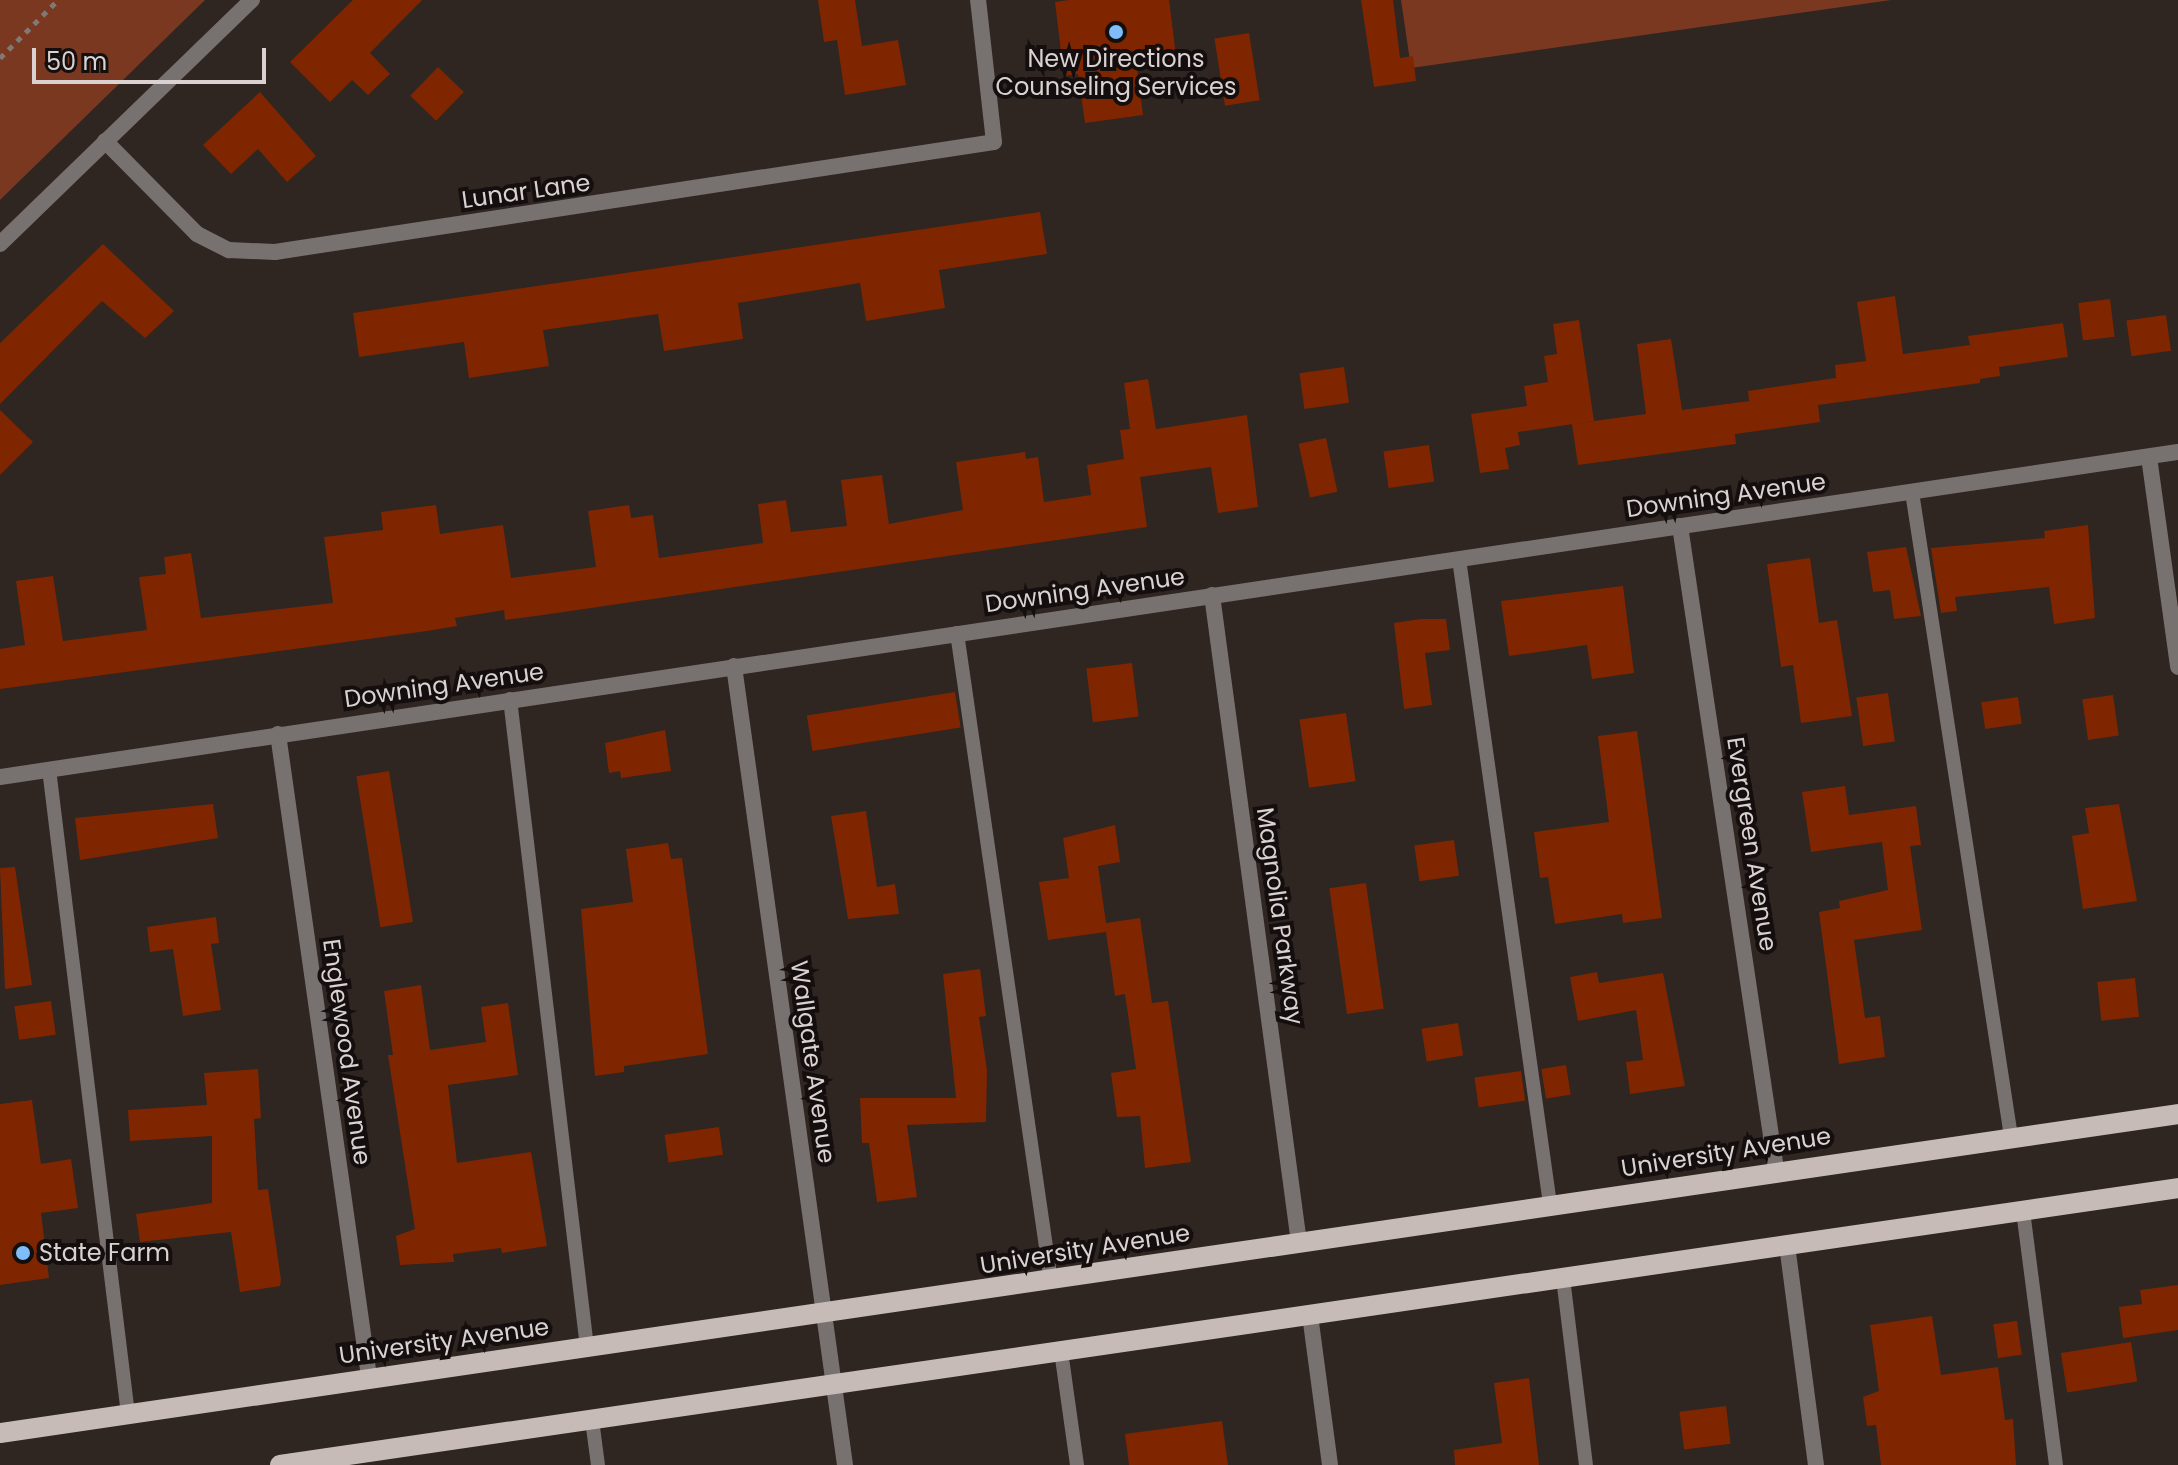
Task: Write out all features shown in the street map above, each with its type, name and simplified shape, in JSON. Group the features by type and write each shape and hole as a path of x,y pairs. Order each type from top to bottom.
{"main road":[{"name":"University Avenue","path":"0,1433 369,1377 824,1315 1776,1169 2178,1114"},
{"path":"280,1465 377,1458 592,1420 2178,1188"}],"street":[{"path":"0,244 252,0"},
{"name":"Lunar Lane","path":"105,141 197,234 229,250 275,252 994,142 978,0"},
{"name":"Downing Avenue","path":"0,777 2178,452"},
{"path":"2149,457 2178,667"},
{"name":"Evergreen Avenue","path":"1680,526 1776,1169"},
{"name":"Magnolia Parkway","path":"1212,595 1299,1243"},
{"name":"Wallgate Avenue","path":"734,666 845,1465"},
{"name":"Englewood Avenue","path":"278,734 369,1377"},
{"path":"1787,1245 1816,1465"},
{"path":"1310,1315 1330,1465"}],"lane":[{"path":"1912,492 2011,1137"},
{"path":"1459,559 1550,1204"},
{"path":"957,633 1051,1281"},
{"path":"510,699 587,1348"},
{"path":"49,769 128,1414"},
{"path":"2023,1211 2056,1465"},
{"path":"1563,1278 1586,1465"},
{"path":"1061,1351 1077,1465"},
{"path":"592,1420 598,1465"}],"path":[{"path":"0,58 58,0"}],"shaded area":[{"path":"0,0 205,0 0,200"},
{"path":"1401,0 1891,0 1411,68"}],"building":[{"path":"353,0 422,0 370,53 390,74 368,95 352,80 330,102 290,62"},
{"path":"818,0 855,0 862,46 898,40 906,85 845,95 837,40 824,42"},
{"name":"New Directions Counseling Services","path":"1169,0 1177,63 1137,68 1143,115 1085,123 1078,74 1064,76 1055,2"},
{"path":"1361,0 1393,0 1400,58 1413,56 1416,81 1374,87"},
{"path":"1249,33 1260,100 1225,106 1214,38"},
{"path":"438,67 464,92 436,121 410,96"},
{"path":"260,92 316,156 287,182 258,149 231,174 203,145"},
{"path":"1040,212 1047,254 939,270 945,308 866,321 860,283 738,303 743,339 664,351 658,314 543,330 549,366 469,378 464,342 359,357 353,313"},
{"path":"103,244 174,311 145,338 102,301 0,404 0,343"},
{"path":"1895,296 1903,354 1970,345 1968,336 2063,323 2068,357 1999,367 2000,376 1980,379 1980,383 1818,405 1820,422 1735,434 1736,444 1578,465 1572,424 1646,414 1637,344 1671,339 1682,410 1749,401 1748,391 1836,378 1835,365 1866,361 1857,302"},
{"path":"2110,299 2115,337 2083,341 2078,303"},
{"path":"2166,315 2171,351 2131,356 2126,321"},
{"path":"1579,320 1594,421 1518,432 1520,445 1505,448 1509,469 1480,473 1471,414 1527,406 1524,386 1548,382 1544,356 1557,354 1553,324"},
{"path":"1344,367 1349,403 1304,409 1299,373"},
{"path":"1148,379 1156,429 1247,415 1258,507 1218,513 1211,467 1140,477 1147,527 505,620 504,610 455,618 457,626 427,631 0,689 0,649 25,645 16,581 53,576 63,641 147,630 139,577 166,574 164,557 191,553 201,618 333,603 324,537 383,530 381,512 436,505 440,534 503,525 511,578 596,567 588,511 629,505 631,518 653,515 659,558 763,543 758,504 786,500 791,532 847,526 841,480 882,475 889,524 963,510 956,462 1025,452 1026,459 1038,457 1044,502 1091,495 1087,465 1124,459 1120,430 1130,429 1124,383"},
{"path":"0,410 33,442 0,475"},
{"path":"1326,438 1337,492 1310,498 1299,444"},
{"path":"1429,445 1434,482 1389,488 1383,451"},
{"path":"2088,525 2095,618 2054,624 2049,587 1955,597 1957,611 1941,613 1931,548 2045,538 2044,531"},
{"path":"1906,547 1921,616 1894,619 1890,590 1873,592 1867,552"},
{"path":"1810,558 1819,623 1837,620 1852,716 1801,723 1793,665 1781,667 1767,564"},
{"path":"1623,586 1634,673 1592,679 1587,645 1509,656 1501,601"},
{"path":"1446,619 1450,650 1425,653 1432,705 1404,709 1394,623"},
{"path":"1132,663 1139,717 1093,722 1086,669"},
{"path":"955,692 961,728 812,751 807,715"},
{"path":"1888,693 1895,742 1863,746 1856,697"},
{"path":"2113,695 2119,736 2088,740 2082,699"},
{"path":"2018,697 2022,724 1985,729 1981,702"},
{"path":"1346,713 1356,781 1309,788 1299,720"},
{"path":"665,730 671,771 621,778 620,771 609,773 605,743"},
{"path":"1637,731 1662,918 1623,923 1622,914 1555,924 1548,877 1540,878 1534,832 1609,822 1598,736"},
{"path":"389,771 413,922 380,927 356,776"},
{"path":"1845,786 1849,815 1916,806 1921,845 1910,846 1922,930 1854,940 1865,1018 1880,1016 1885,1057 1839,1064 1819,912 1840,908 1839,901 1888,890 1882,842 1811,852 1802,792"},
{"path":"213,804 218,838 80,860 75,818"},
{"path":"2119,804 2137,901 2083,909 2072,836 2089,833 2085,808"},
{"path":"866,811 877,887 895,884 899,914 848,919 831,816"},
{"path":"1115,825 1120,862 1098,866 1106,923 1140,918 1152,1003 1168,1001 1191,1162 1145,1168 1140,1116 1117,1117 1111,1073 1136,1069 1125,994 1115,996 1106,932 1048,940 1039,882 1069,878 1063,838"},
{"path":"1454,840 1459,876 1419,881 1414,846"},
{"path":"668,843 671,859 682,858 708,1054 624,1066 624,1072 595,1076 581,909 633,902 626,849"},
{"path":"15,867 32,985 5,989 0,868"},
{"path":"1366,883 1384,1009 1347,1014 1329,888"},
{"path":"216,917 219,943 211,944 221,1010 183,1016 173,949 150,952 147,927"},
{"path":"980,969 986,1016 979,1017 987,1070 986,1122 907,1125 917,1197 877,1202 869,1143 862,1143 860,1098 956,1098 943,974"},
{"path":"1597,972 1599,983 1663,973 1685,1086 1630,1094 1626,1062 1643,1060 1636,1010 1578,1021 1570,977"},
{"path":"2135,978 2139,1017 2101,1021 2097,982"},
{"path":"421,985 430,1050 486,1042 481,1007 508,1003 518,1075 448,1085 457,1163 531,1152 547,1246 502,1253 501,1248 453,1254 454,1262 400,1265 396,1236 415,1229 388,1055 393,1055 384,991"},
{"path":"51,1001 56,1035 19,1040 14,1006"},
{"path":"1458,1023 1463,1056 1427,1061 1421,1029"},
{"path":"1566,1065 1571,1095 1546,1099 1541,1069"},
{"path":"258,1069 261,1118 254,1119 258,1190 268,1189 281,1280 280,1286 240,1292 231,1232 140,1242 136,1214 212,1203 212,1136 130,1141 128,1110 207,1105 204,1073"},
{"path":"1521,1071 1525,1101 1479,1107 1474,1078"},
{"path":"32,1100 41,1164 71,1159 78,1208 41,1213 49,1278 0,1285 0,1104"},
{"path":"719,1127 723,1155 668,1162 665,1135"},
{"path":"2178,1285 2178,1330 2123,1338 2119,1307 2142,1304 2140,1290"},
{"path":"1932,1316 1941,1375 1998,1367 2005,1420 2013,1419 2016,1465 1881,1465 1876,1425 1867,1426 1863,1397 1879,1391 1870,1325"},
{"path":"2017,1321 2022,1355 1998,1358 1993,1324"},
{"path":"2131,1342 2137,1382 2067,1393 2061,1353"},
{"path":"1529,1378 1539,1465 1455,1465 1454,1450 1502,1443 1494,1383"},
{"path":"1726,1406 1731,1444 1684,1449 1679,1412"},
{"path":"1222,1421 1228,1465 1129,1465 1125,1434"}],"place":[{"name":"New Directions Counseling Services","path":"1116,32"},
{"name":"State Farm","path":"23,1253"}]}
